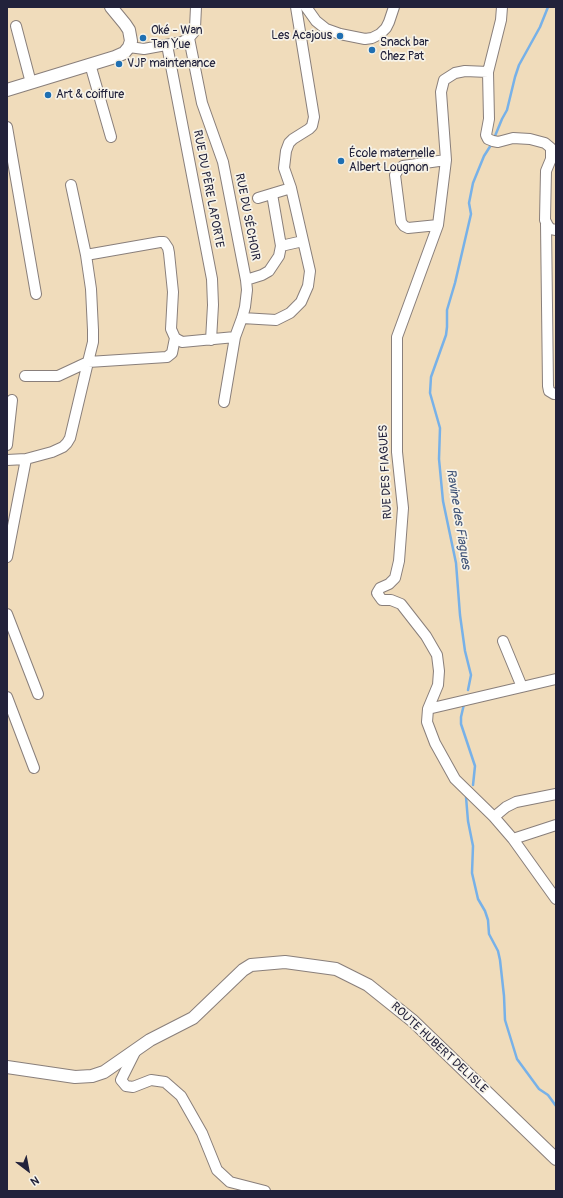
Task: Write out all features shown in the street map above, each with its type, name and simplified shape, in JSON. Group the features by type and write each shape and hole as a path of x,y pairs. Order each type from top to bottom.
{"main road":[{"path":"7,90 124,53 131,42 129,30 111,7"},
{"name":"ROUTE HUBERT DELISLE","path":"7,1067 75,1077 92,1076 104,1072 150,1040 193,1018 243,970 251,966 285,962 336,969 368,985 414,1021 556,1159"}],"street":[{"path":"129,47 144,49 182,42 189,38 194,32 195,28 196,7"},
{"path":"242,318 276,320 290,313 301,302 308,286 310,271 284,168 287,147 293,139 312,126 314,117 296,7"},
{"path":"306,7 316,21 326,29 340,34 365,39 372,38 380,34 386,28 394,7"},
{"path":"502,7 501,20 488,72 489,119 486,134 488,139 493,141 498,142 513,138 530,138 545,143 551,148 551,159 546,177 546,224 552,365 549,391 556,394"},
{"path":"16,26 31,83"},
{"name":"RUE DU SÉCHOIR","path":"189,38 202,103 220,153 247,290 242,318 236,336 224,402"},
{"name":"RUE DU PÈRE LAPORTE","path":"167,45 212,278 213,305 211,340"},
{"path":"90,64 111,136"},
{"name":"RUE DES FIAGUES","path":"488,72 464,71 455,73 444,80 441,92 446,160 438,225 397,337 397,452 403,508 400,553 395,578 389,584 380,588 377,593 382,600 391,600 401,604 426,636 437,655 439,671 438,685 428,709 427,722 435,743 455,779 494,817 513,839 556,900"},
{"path":"7,127 36,294"},
{"path":"438,225 408,228 404,226 401,222 395,175 403,166 446,160"},
{"path":"7,460 26,459 58,450 67,443 70,438 93,342 94,330 91,289 86,255 71,185"},
{"path":"258,198 290,188"},
{"path":"246,280 269,271 279,256 282,246 272,194"},
{"path":"546,224 551,229 556,230"},
{"path":"282,246 303,241"},
{"path":"25,376 58,376 88,362 167,357 172,353 175,338 171,329 173,292 169,253 164,242 86,255"},
{"path":"175,338 182,342 211,340 236,336"},
{"path":"7,445 12,400"},
{"path":"7,557 26,459"},
{"path":"7,614 38,694"},
{"path":"504,641 522,688"},
{"path":"428,709 556,679"},
{"path":"7,697 34,768"},
{"path":"494,817 506,807 516,802 556,794"},
{"path":"513,839 556,825"},
{"path":"136,1050 122,1080 126,1086 133,1087 151,1080 165,1082 182,1096 202,1133 217,1170 230,1182 265,1191"}],"waterway":[{"name":"Ravine des Fiagues","path":"495,136 507,110 519,65 540,27 548,7"},
{"name":"Ravine des Fiagues","path":"468,690 471,675 465,651 460,615 456,563 443,501 439,459 440,428 430,393 431,377 446,335 447,310 455,283 471,214 469,203 473,183 484,156 491,145"},
{"name":"Ravine des Fiagues","path":"464,704 461,724 475,766 473,785"},
{"name":"Ravine des Fiagues","path":"466,797 468,821 473,846 472,873 478,899 488,920 489,934 498,951 504,996 505,1020 517,1059 539,1089 548,1095 556,1106"}],"place":[{"name":"Les Acajous","path":"340,36"},
{"name":"Oké - Wan Tan Yue","path":"143,38"},
{"name":"Snack bar Chez Pat","path":"372,50"},
{"name":"VJP maintenance","path":"119,64"},
{"name":"Art & coiffure","path":"48,95"},
{"name":"École maternelle Albert Lougnon","path":"341,161"}]}
